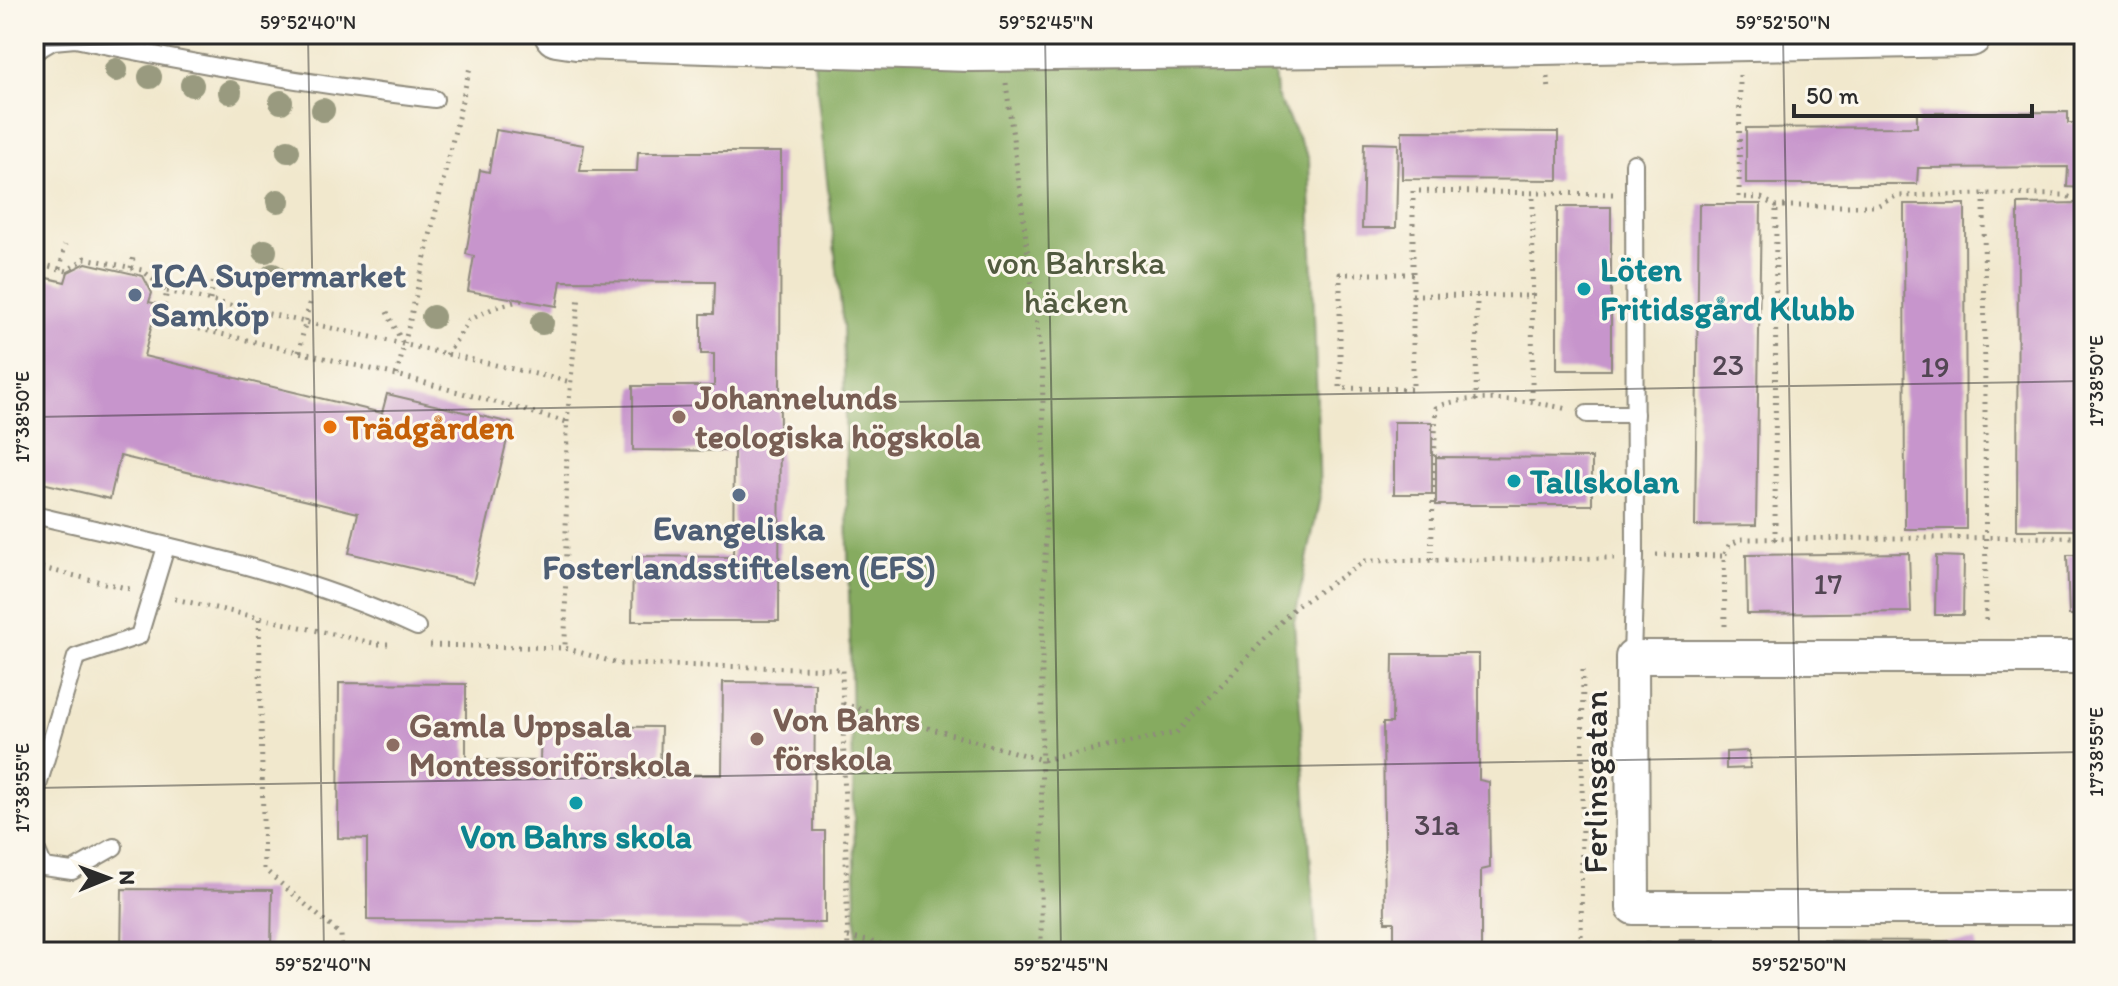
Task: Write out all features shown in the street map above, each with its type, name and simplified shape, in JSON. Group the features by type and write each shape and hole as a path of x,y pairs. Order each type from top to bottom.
{"street":[{"path":"557,34 577,37 800,39 1004,49 1970,34"},
{"name":"Ferlinsgatan","path":"2084,657 1632,657 1633,908 2084,908"}],"lane":[{"path":"34,52 53,41 75,39 256,74 353,90 435,99"},
{"path":"1632,657 1635,556 1634,163"},
{"path":"1587,414 1635,414"},
{"path":"34,515 279,574 373,606 417,627"},
{"path":"34,799 76,657 139,636 166,547"},
{"path":"34,844 44,867 72,871 114,847"}],"path":[{"path":"1740,38 1739,197 1761,198 1776,206 1877,206 1896,196 1984,194 2063,195 2084,202"},
{"path":"1004,49 1042,365 1046,525 1042,656 1041,952"},
{"path":"397,375 470,67"},
{"path":"1413,274 1340,274 1340,388 1413,389 1412,295 1413,274 1413,191 1635,194"},
{"path":"1532,400 1533,193"},
{"path":"1984,194 1987,657"},
{"path":"1775,540 1776,206"},
{"path":"60,269 65,245"},
{"path":"131,268 134,253"},
{"path":"34,262 67,271 85,258 142,270 167,291 571,382"},
{"path":"210,300 214,279"},
{"path":"167,291 161,320 397,375 567,422"},
{"path":"565,648 567,422 579,295"},
{"path":"1412,295 1533,296"},
{"path":"1476,401 1477,296"},
{"path":"299,352 310,300"},
{"path":"447,355 469,320 496,307 522,300"},
{"path":"387,312 404,345"},
{"path":"1431,560 1436,408 1449,401 1532,400 1587,414"},
{"path":"1725,658 1724,556 1729,545 1742,539 2084,537"},
{"path":"843,704 1042,760 1176,733 1295,607 1365,561 1724,556"},
{"path":"259,619 264,869 341,935 342,952"},
{"path":"1581,952 1583,664"},
{"path":"842,669 848,952"},
{"path":"848,937 920,952"}],"green space":[{"name":"von Bahrska häcken","path":"811,34 1271,34 1276,94 1309,159 1320,497 1294,622 1317,952 857,952 843,326"}],"building":[{"path":"2068,112 2068,123 2084,123 2084,188 2067,187 2068,167 1918,168 1917,184 1746,184 1746,128 1917,127 1917,113"},
{"path":"496,130 584,145 580,171 637,171 638,152 781,152 779,621 632,621 633,556 733,557 734,451 633,450 633,386 714,386 714,354 701,354 701,314 714,314 715,282 561,281 557,306 468,291 474,256 466,254 480,170 489,172"},
{"path":"1402,131 1558,132 1558,180 1402,179"},
{"path":"1364,143 1398,144 1396,228 1362,228"},
{"path":"2080,203 2079,530 2017,530 2018,204"},
{"path":"1699,204 1761,204 1756,525 1695,526"},
{"path":"1904,204 1965,204 1966,529 1905,529"},
{"name":"Löten Fritidsgård Klubb","path":"1557,207 1611,207 1611,370 1557,370"},
{"path":"86,263 143,276 152,293 149,302 157,304 144,356 382,413 387,394 511,423 473,583 349,553 358,513 120,456 110,499 34,481 34,275 65,282 68,272"},
{"path":"1394,422 1432,422 1432,494 1394,494"},
{"name":"Tallskolan","path":"1436,457 1592,458 1592,505 1436,505"},
{"path":"1909,553 1911,612 1747,614 1746,555"},
{"path":"2067,555 2084,555 2084,615 2069,615"},
{"path":"1936,556 1964,557 1963,615 1935,615"},
{"path":"1393,654 1479,654 1479,780 1489,782 1490,868 1481,870 1481,952 1394,952 1394,922 1385,922 1383,723 1392,723"},
{"name":"Von Bahrs skola","path":"723,682 815,683 814,831 825,831 825,923 367,920 367,839 338,838 339,683 466,684 466,760 540,761 541,726 661,727 660,774 722,775"},
{"path":"1749,751 1750,768 1726,769 1726,752"},
{"path":"122,889 272,890 271,952 121,952"},
{"path":"1679,940 1976,941 1976,952 1679,952"}],"place":[{"name":"Löten Fritidsgård Klubb","path":"1584,289"},
{"name":"ICA Supermarket Samköp","path":"135,295"},
{"name":"Johannelunds teologiska högskola","path":"679,417"},
{"name":"Trädgården","path":"330,427"},
{"name":"Tallskolan","path":"1514,481"},
{"name":"Evangeliska Fosterlandsstiftelsen (EFS)","path":"739,495"},
{"name":"Von Bahrs förskola","path":"757,739"},
{"name":"Gamla Uppsala Montessoriförskola","path":"393,745"},
{"name":"Von Bahrs skola","path":"576,803"}]}
